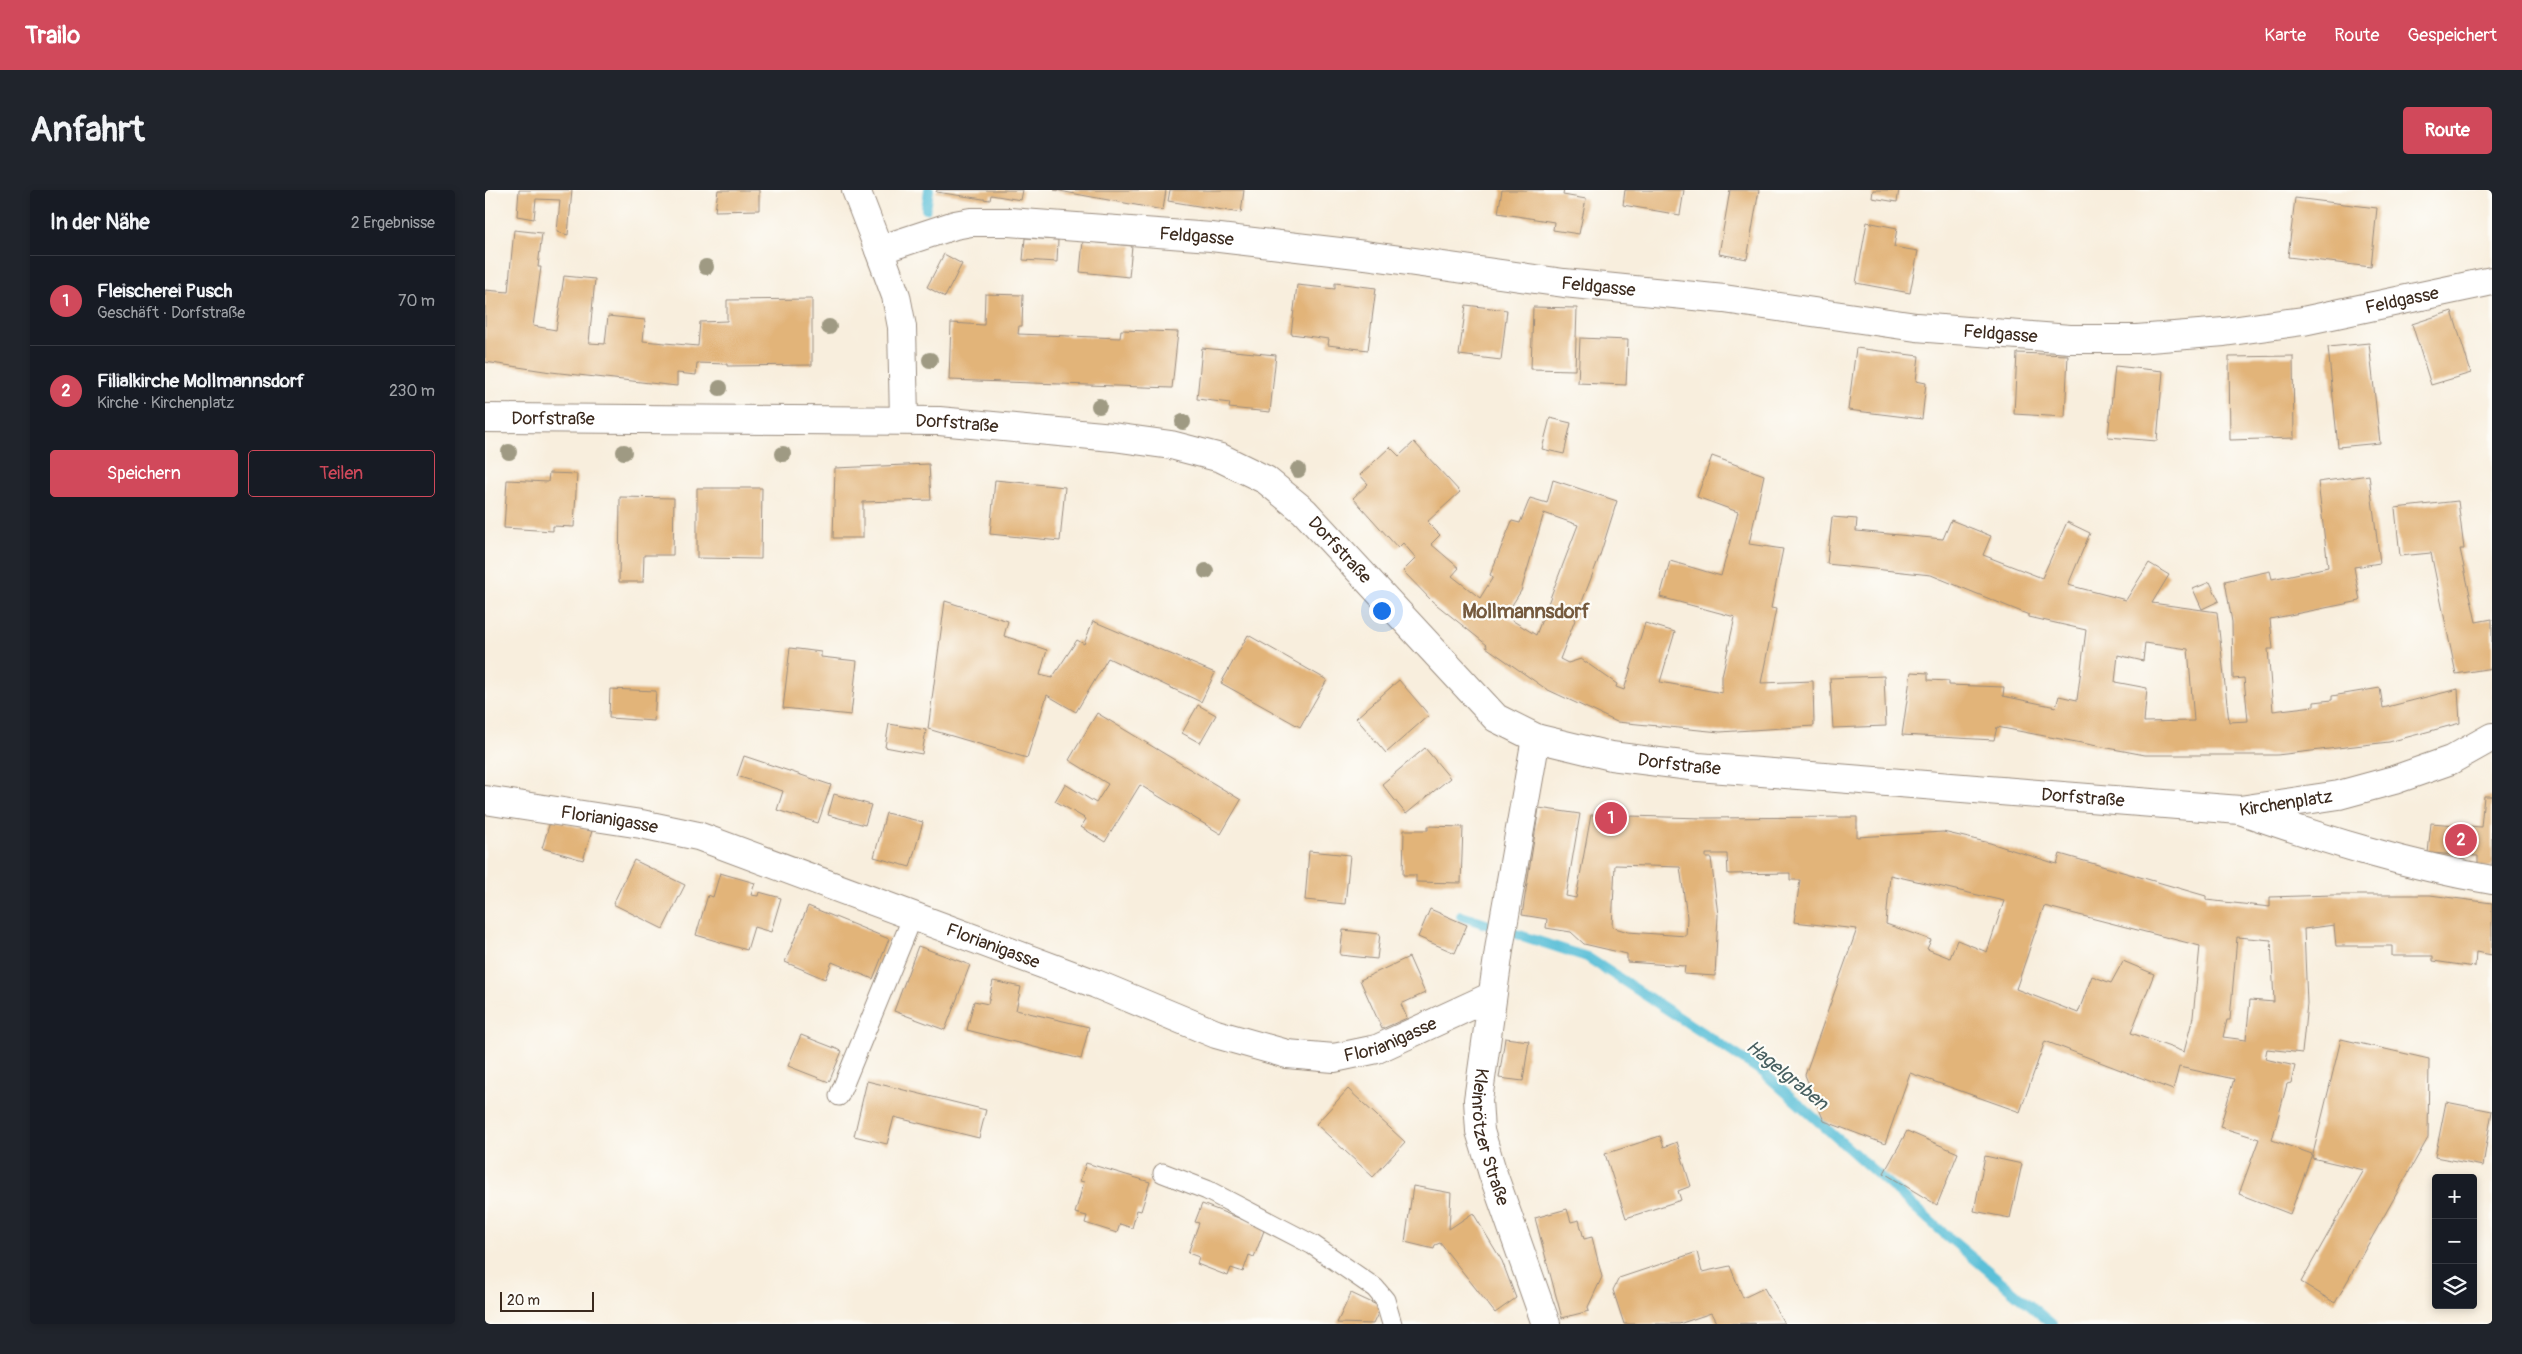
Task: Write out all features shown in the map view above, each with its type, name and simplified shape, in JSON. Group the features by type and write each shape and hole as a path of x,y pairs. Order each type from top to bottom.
{"street":[{"path":"856,190 895,296 902,327 904,420"},
{"name":"Feldgasse","path":"879,250 955,225 971,222 1047,225 1211,237 1365,255 1564,283 1762,304 1916,327 2070,339 2137,339 2233,331 2303,321 2492,282"},
{"name":"Dorfstraße","path":"485,418 904,420 973,423 1113,436 1196,451 1243,467 1286,494 1316,522 1380,594 1496,718 1536,738 1611,756 1698,768 2240,810"},
{"name":"Kirchenplatz","path":"2240,810 2339,795 2386,783 2451,760 2492,737"},
{"name":"Kleinrötzer Straße","path":"1536,738 1506,905 1478,1100 1480,1131 1493,1174 1546,1324"},
{"name":"Florianigasse","path":"486,801 632,822 698,836 1096,984 1216,1034 1265,1049 1311,1058 1335,1058 1377,1049 1492,996"},
{"name":"Kirchenplatz","path":"2240,810 2328,840 2426,868 2492,880"}],"lane":[{"path":"839,1096 913,916"},
{"path":"1163,1173 1207,1190 1313,1245 1375,1288 1385,1300 1392,1324"}],"building":[{"path":"519,190 572,190 568,235 557,232 560,200 536,199 534,219 517,216"},
{"path":"718,190 759,190 759,210 715,211"},
{"path":"937,190 1023,190 1021,200 991,195 990,200 936,192"},
{"path":"1054,190 1166,190 1163,210"},
{"path":"1170,190 1244,190 1241,213 1168,201"},
{"path":"1502,190 1564,190 1563,195 1586,199 1579,234 1553,230 1554,222 1498,213"},
{"path":"1625,190 1684,190 1680,215 1623,205"},
{"path":"1730,190 1759,190 1747,259 1719,254"},
{"path":"1873,190 1899,190 1897,202 1872,198"},
{"path":"2295,198 2377,208 2371,267 2288,257"},
{"path":"1867,222 1897,228 1894,247 1918,251 1910,293 1856,283"},
{"path":"514,230 542,233 538,267 541,267 533,326 556,330 564,276 595,279 589,343 605,344 608,316 645,320 643,341 698,346 700,322 727,321 727,300 812,299 812,365 727,366 727,364 697,363 696,375 677,373 677,386 551,372 485,362 485,290 508,292"},
{"path":"1025,238 1058,240 1057,262 1023,260"},
{"path":"1083,241 1132,246 1129,277 1080,272"},
{"path":"944,254 962,264 945,297 927,287"},
{"path":"1335,283 1376,288 1368,350 1328,345 1329,339 1291,334 1297,285 1335,289"},
{"path":"985,294 1023,295 1022,326 1019,326 1018,334 1120,338 1121,330 1178,332 1172,388 949,380 951,323 984,325"},
{"path":"1466,305 1507,310 1501,360 1459,355"},
{"path":"1533,307 1577,308 1575,370 1531,369"},
{"path":"2452,311 2471,373 2431,385 2412,324"},
{"path":"1580,338 1628,340 1626,385 1578,383"},
{"path":"2369,343 2380,443 2338,447 2328,347"},
{"path":"1202,348 1276,355 1270,412 1229,408 1230,403 1197,399"},
{"path":"1856,348 1919,356 1916,381 1926,383 1922,419 1848,410"},
{"path":"2017,353 2068,355 2065,417 2014,414"},
{"path":"2293,356 2294,438 2230,440 2229,357"},
{"path":"2115,366 2163,371 2157,441 2108,437"},
{"path":"1550,418 1571,423 1564,454 1542,449"},
{"path":"1414,442 1460,492 1427,522 1440,535 1431,544 1459,568 1452,576 1480,598 1493,577 1490,575 1512,521 1520,523 1530,498 1547,503 1553,480 1617,501 1600,555 1560,659 1568,663 1581,659 1617,684 1616,687 1624,690 1645,623 1675,632 1660,682 1722,693 1722,676 1735,617 1660,597 1670,561 1721,576 1738,512 1697,497 1712,456 1764,475 1749,544 1783,549 1771,608 1776,609 1761,683 1813,681 1814,726 1720,732 1617,722 1546,689 1486,647 1487,645 1432,601 1403,571 1416,558 1403,543 1398,548 1353,498 1368,484 1360,475 1390,447 1399,456","holes":["1544,513 1578,525 1536,635 1505,616 1521,591"]},
{"path":"929,464 931,500 863,502 863,538 833,538 835,468"},
{"path":"549,473 577,474 574,527 553,526 553,531 504,528 507,480 548,482"},
{"path":"2369,475 2380,563 2354,567 2360,601 2270,619 2273,649 2268,649 2273,711 2314,706 2314,702 2332,700 2332,696 2380,688 2383,708 2458,689 2460,723 2389,742 2277,755 2145,755 1997,727 1994,740 1902,735 1911,672 1928,673 1928,680 1949,681 1949,685 2004,687 2003,696 2056,707 2059,696 2077,700 2086,630 2029,617 2029,615 1931,575 1827,564 1832,517 1857,519 1856,531 1943,539 1951,520 1991,536 1983,555 2042,578 2067,522 2090,533 2068,585 2126,600 2149,563 2169,575 2152,603 2217,612 2229,722 2248,721 2244,678 2233,679 2232,622 2225,581 2270,571 2272,579 2328,567 2318,482","holes":["2145,643 2188,649 2194,721 2144,722 2147,688 2115,682 2118,655 2143,661"]},
{"path":"995,480 1065,487 1060,541 990,534"},
{"path":"697,488 762,488 761,559 697,558"},
{"path":"620,497 674,498 673,555 644,555 643,582 619,582"},
{"path":"2458,501 2464,549 2460,549 2476,622 2492,619 2492,668 2456,674 2431,553 2400,556 2395,508"},
{"path":"2210,582 2219,601 2202,609 2193,589"},
{"path":"945,601 1008,621 1004,636 1047,650 1040,675 1052,678 1077,640 1084,644 1093,621 1215,673 1201,702 1108,658 1076,712 1047,695 1027,758 928,729"},
{"path":"1248,635 1327,680 1300,727 1221,683"},
{"path":"790,648 821,652 821,657 857,661 851,715 783,708"},
{"path":"1884,676 1886,726 1833,728 1830,678"},
{"path":"1399,680 1429,715 1386,753 1356,718"},
{"path":"610,689 656,691 654,721 609,718"},
{"path":"1198,705 1216,715 1200,743 1182,733"},
{"path":"1097,713 1241,800 1221,834 1140,785 1105,842 1081,827 1086,819 1055,801 1065,784 1096,803 1108,784 1069,760"},
{"path":"889,724 926,730 922,754 885,747"},
{"path":"1425,748 1450,778 1406,814 1382,784"},
{"path":"744,756 831,785 818,823 777,810 783,791 737,776"},
{"path":"834,794 871,805 865,825 828,815"},
{"path":"2484,796 2492,796 2492,867 2478,866 2478,856 2428,853 2431,823 2481,827"},
{"path":"1539,808 1580,814 1566,896 1576,898 1591,815 1703,818 1857,817 1857,837 1943,832 1990,843 2057,864 2060,854 2206,896 2206,900 2270,907 2270,897 2430,895 2492,903 2492,955 2476,952 2475,967 2433,961 2433,956 2392,956 2392,946 2336,946 2334,925 2304,929 2307,1004 2302,1053 2267,1049 2265,1059 2295,1066 2291,1083 2287,1084 2272,1140 2312,1154 2290,1214 2239,1194 2259,1139 2220,1127 2234,1079 2179,1067 2173,1090 2045,1041 2020,1112 1910,1073 1885,1144 1824,1121 1805,1075 1857,929 1794,922 1800,880 1790,880 1790,873 1728,874 1727,854 1706,854 1706,858 1711,858 1718,915 1715,976 1684,974 1685,966 1627,962 1627,954 1584,944 1571,932 1546,928 1547,919 1522,915","holes":["1615,865 1680,867 1687,917 1686,936 1628,932 1612,927","1890,875 2004,901 1987,952 1957,940 1950,958 1927,949 1931,940 1886,924","2044,906 2200,946 2193,1017 2184,1052 2131,1033 2154,974 2123,961 2111,983 2092,976 2078,1013 2016,989","2237,937 2271,940 2274,1002 2250,1000 2246,1040 2223,1037 2227,1020 2230,1020"]},
{"path":"886,813 923,822 910,867 874,857"},
{"path":"551,819 592,831 583,860 542,848"},
{"path":"1428,826 1463,827 1461,883 1416,882 1416,875 1403,875 1404,830 1428,830"},
{"path":"1309,851 1350,855 1345,904 1305,900"},
{"path":"634,860 685,885 663,929 613,904"},
{"path":"720,873 755,883 751,895 758,896 759,892 781,898 771,932 754,927 747,950 696,935 708,895 713,897"},
{"path":"808,906 889,939 873,979 832,962 825,979 785,962"},
{"path":"1430,909 1467,925 1455,953 1418,937"},
{"path":"1343,930 1380,934 1377,959 1340,955"},
{"path":"918,946 970,965 945,1030 894,1011"},
{"path":"1409,957 1425,993 1401,1004 1407,1018 1382,1029 1360,980"},
{"path":"993,981 1021,987 1016,1010 1089,1027 1081,1059 967,1030 974,1001 988,1004"},
{"path":"801,1035 842,1051 829,1082 788,1066"},
{"path":"1505,1038 1529,1041 1523,1081 1499,1078"},
{"path":"2341,1039 2429,1059 2428,1138 2335,1303 2301,1282 2364,1170 2312,1158"},
{"path":"867,1081 986,1110 979,1138 894,1117 887,1144 854,1136"},
{"path":"1348,1089 1405,1142 1373,1177 1316,1124"},
{"path":"2446,1102 2492,1111 2483,1166 2435,1157"},
{"path":"1907,1131 1958,1153 1937,1205 1884,1173"},
{"path":"1660,1136 1664,1147 1677,1142 1691,1186 1678,1191 1681,1200 1626,1218 1605,1154"},
{"path":"1985,1156 2022,1164 2010,1218 1974,1211"},
{"path":"1086,1163 1150,1182 1141,1211 1137,1210 1132,1228 1120,1224 1117,1233 1085,1223 1087,1216 1075,1213 1084,1182 1080,1181"},
{"path":"1413,1186 1451,1193 1449,1229 1473,1213 1502,1261 1516,1298 1495,1313 1440,1243 1435,1245 1434,1249 1405,1242"},
{"path":"1202,1204 1265,1228 1254,1257 1249,1255 1243,1272 1231,1268 1228,1276 1197,1264 1199,1257 1188,1253 1199,1223 1195,1222"},
{"path":"1567,1209 1571,1222 1579,1220 1584,1239 1592,1237 1602,1277 1588,1307 1589,1311 1562,1318 1535,1218"},
{"path":"1697,1252 1702,1272 1730,1266 1743,1298 1764,1288 1784,1323 1717,1324 1711,1313 1679,1324 1624,1324 1613,1290 1619,1278"},
{"path":"1351,1293 1381,1307 1373,1324 1337,1323"}],"waterway":[{"path":"926,209 929,190"},
{"name":"Hagelgraben","path":"1461,916 1587,957 1764,1073 1948,1237 2052,1324"}],"place":[{"name":"Fleischerei Pusch","path":"1611,818"},
{"name":"Filialkirche Mollmannsdorf","path":"2461,840"}],"district":[{"name":"Mollmannsdorf","path":"1526,611"}]}
